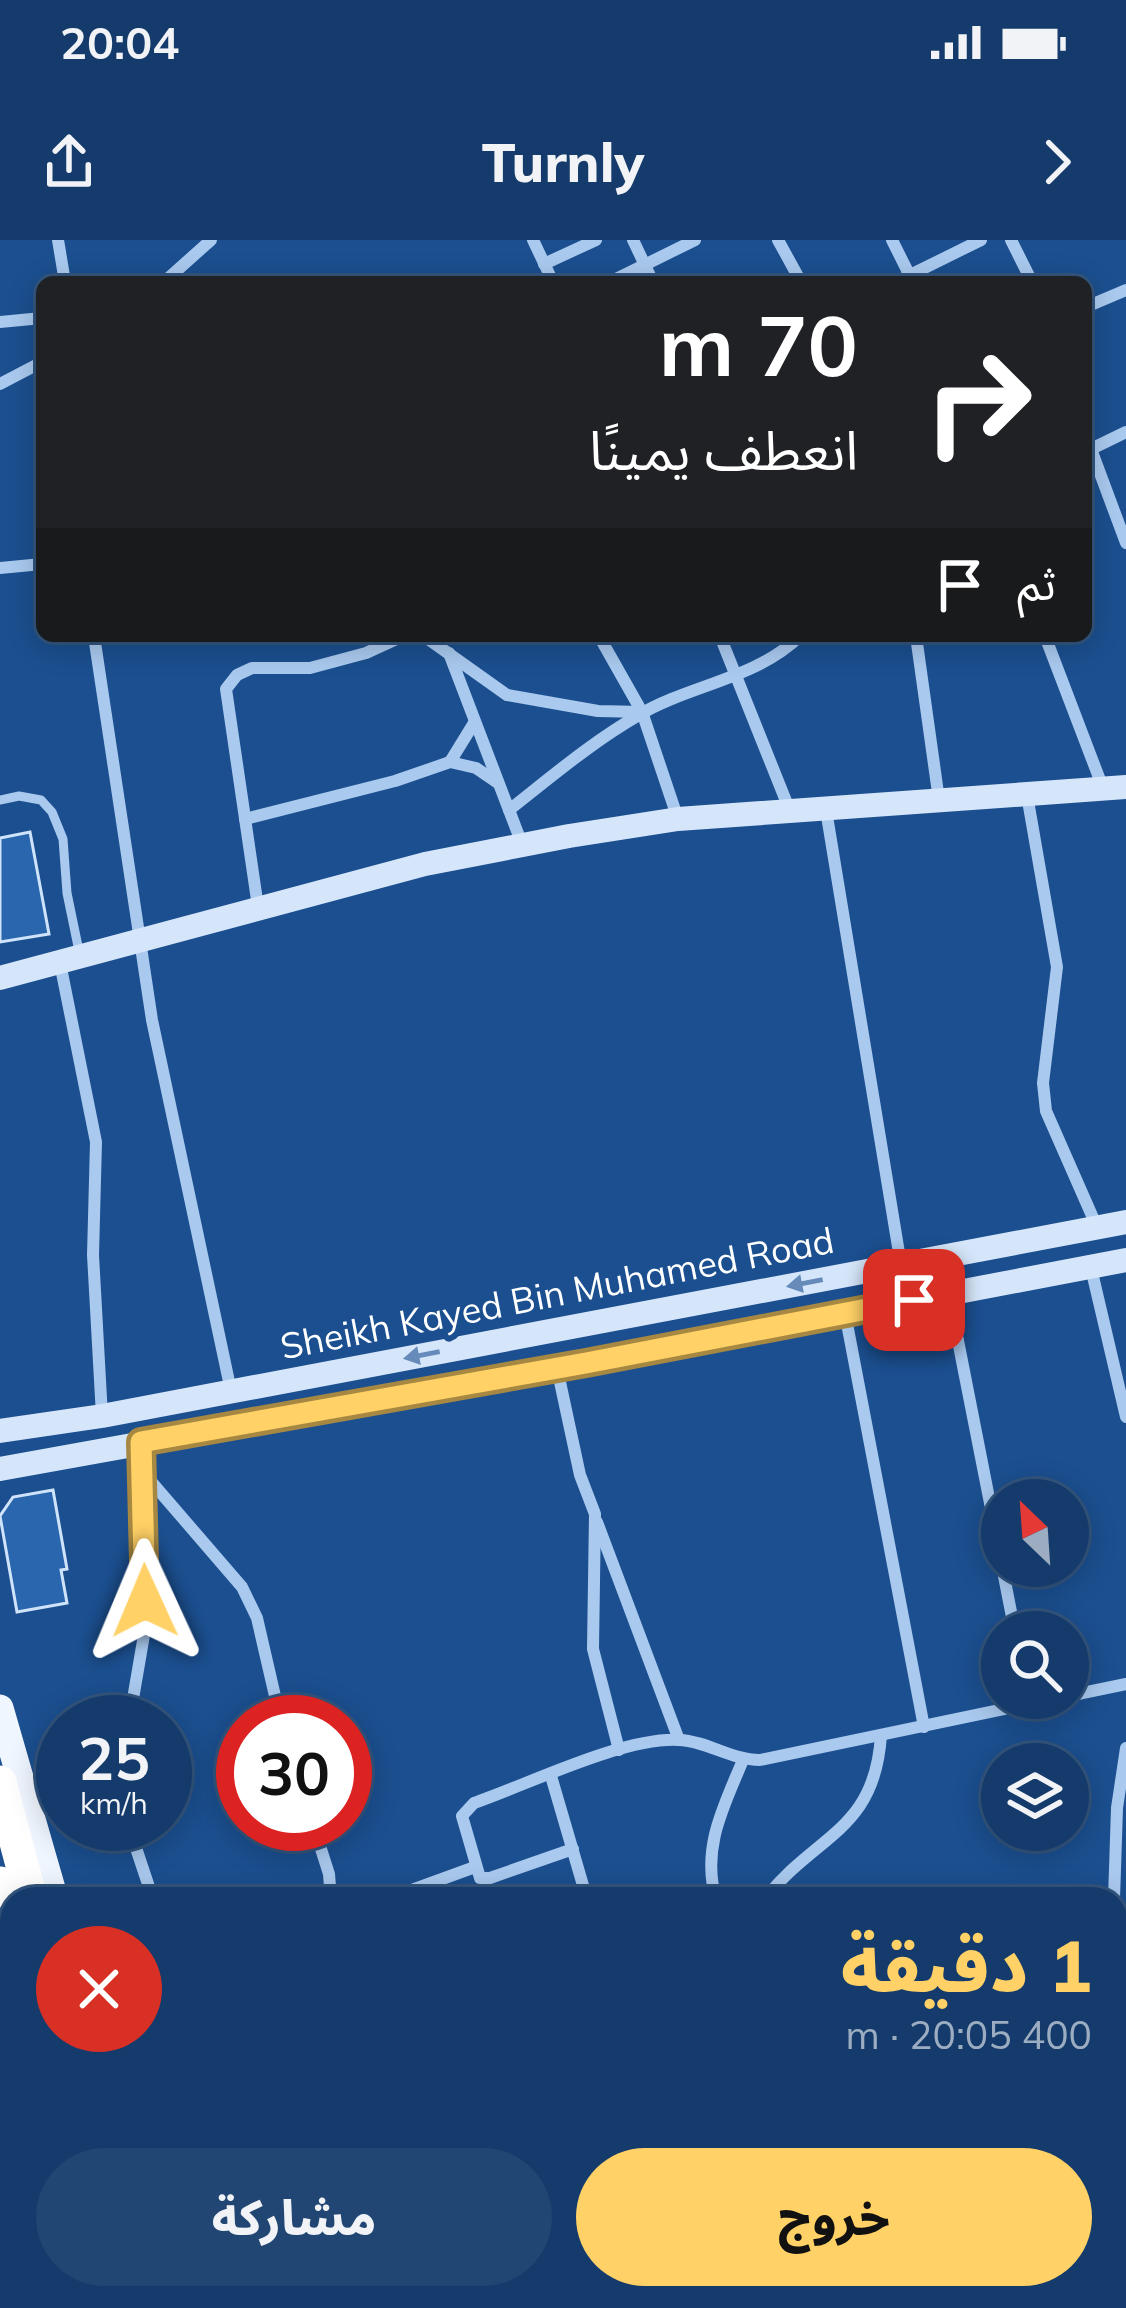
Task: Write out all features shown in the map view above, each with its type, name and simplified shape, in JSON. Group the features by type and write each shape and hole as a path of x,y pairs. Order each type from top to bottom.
{"highway":[{"path":"0,1782 28,1887"}],"main road":[{"path":"0,978 258,907 522,844 678,818 1114,788"},
{"name":"Sheikh Kayed Bin Muhamed Road","path":"6,1428 102,1416 1126,1222"},
{"path":"1026,1241 1034,1276"},
{"name":"Sheikh Kayed Bin Muhamed Road","path":"0,1469 1126,1260"},
{"path":"0,1487 32,1463"},
{"path":"0,1708 52,1887"}],"street":[{"path":"58,240 64,276"},
{"path":"171,276 211,240"},
{"path":"533,240 550,276"},
{"path":"544,264 596,240"},
{"path":"633,240 650,276"},
{"path":"622,276 695,240"},
{"path":"778,240 798,276"},
{"path":"892,240 905,276"},
{"path":"914,276 981,240"},
{"path":"1010,240 1029,276"},
{"path":"1092,304 1126,290"},
{"path":"0,322 36,319"},
{"path":"0,384 36,365"},
{"path":"1092,448 1126,432"},
{"path":"1092,460 1126,543"},
{"path":"0,568 36,565"},
{"path":"95,642 152,1020 231,1391"},
{"path":"258,907 226,689 237,675 251,668 292,670 336,662 388,642"},
{"path":"433,642 507,695 598,711 642,712"},
{"path":"602,642 642,712 678,818"},
{"path":"723,642 790,812"},
{"path":"508,810 642,712 738,674 794,642"},
{"path":"917,642 939,800"},
{"path":"1048,642 1114,788"},
{"path":"449,652 522,844"},
{"path":"450,763 475,722"},
{"path":"245,819 450,763 476,768 498,783"},
{"path":"1027,794 1057,967 1042,1083 1046,1111 1097,1227"},
{"path":"826,810 902,1265"},
{"path":"70,959 96,1142 94,1256 102,1416"},
{"path":"1091,1267 1126,1417"},
{"path":"949,1293 985,1479"},
{"path":"845,1313 924,1727"},
{"path":"557,1368 580,1475 679,1740"},
{"path":"134,1695 144,1635 141,1442"},
{"path":"142,1471 242,1587 256,1618 275,1695"},
{"path":"595,1514 593,1649 619,1750"},
{"path":"1089,1692 1126,1684"},
{"path":"573,1849 480,1878 461,1824 474,1803 619,1750 679,1740 742,1760 777,1757 981,1713"},
{"path":"774,1887 847,1825 862,1806 874,1784 881,1736"},
{"path":"1115,1887 1126,1748"},
{"path":"713,1887 711,1844 742,1760"},
{"path":"551,1776 584,1887"},
{"path":"137,1851 149,1887"},
{"path":"321,1851 330,1887"},
{"path":"419,1887 475,1867"},
{"path":"430,1883 432,1887"}],"lane":[{"path":"0,800 20,796 41,800 59,825 70,959"}],"building":[{"path":"30,832 49,934 0,942 0,838"},
{"path":"53,1490 67,1569 61,1570 67,1603 17,1612 0,1516 13,1497"}],"route":[{"path":"145,1601 141,1442 914,1300"}]}
